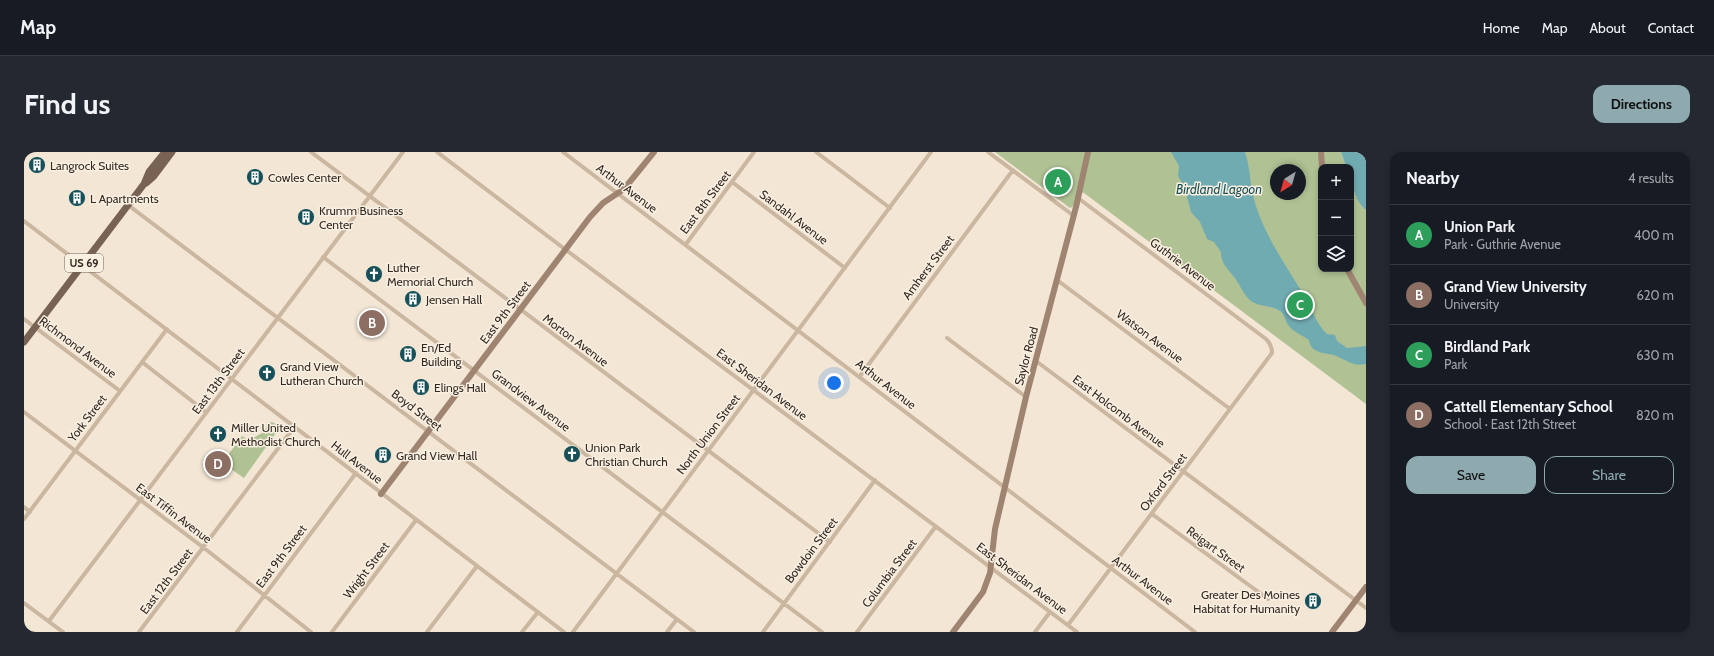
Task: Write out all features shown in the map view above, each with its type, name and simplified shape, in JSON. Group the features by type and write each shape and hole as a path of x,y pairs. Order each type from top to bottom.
{"main road":[{"name":"US 69","path":"24,342 144,184 150,172 165,152"},
{"name":"US 69","path":"144,184 154,176 172,152"}],"street":[{"name":"Morton Avenue","path":"311,152 707,452 830,542"},
{"name":"East 13th Street","path":"49,621 403,152"},
{"name":"East Sheridan Avenue","path":"437,152 1077,632"},
{"name":"Arthur Avenue","path":"563,152 860,376 1005,489 1195,632"},
{"name":"East 9th Street","path":"381,494 597,209 618,194 630,182 654,152"},
{"name":"East 8th Street","path":"686,244 754,152"},
{"path":"816,152 890,208"},
{"name":"North Union Street","path":"573,632 931,152"},
{"path":"988,152 1074,216"},
{"name":"Saylor Road","path":"953,632 983,592 991,568 995,528 1026,397 1074,216 1088,152"},
{"path":"1321,152 1322,164"},
{"name":"Amherst Street","path":"860,376 1013,170"},
{"name":"Sandahl Avenue","path":"732,182 845,268"},
{"name":"Guthrie Avenue","path":"1078,198 1266,339 1270,343 1272,349"},
{"name":"Boyd Street","path":"128,204 694,632"},
{"name":"Hull Avenue","path":"24,222 295,426 381,494 564,632"},
{"name":"Grandview Avenue","path":"323,257 663,511 822,632"},
{"path":"1349,272 1366,303"},
{"name":"Watson Avenue","path":"1057,280 1230,409"},
{"name":"Richmond Avenue","path":"24,319 120,391"},
{"name":"York Street","path":"24,519 167,329"},
{"path":"947,338 1026,397"},
{"name":"Oxford Street","path":"1068,625 1272,353 1272,349"},
{"name":"East Holcomb Avenue","path":"1036,361 1366,608"},
{"path":"142,362 206,412"},
{"name":"East Tiffin Avenue","path":"24,412 204,548 311,632"},
{"name":"East 12th Street","path":"139,632 295,426"},
{"name":"East 9th Street","path":"237,632 356,474"},
{"name":"Bowdoin Street","path":"763,632 875,480"},
{"path":"24,507 30,512"},
{"name":"Reigart Street","path":"1152,514 1268,599"},
{"name":"Wright Street","path":"332,632 416,520"},
{"name":"Columbia Street","path":"857,632 936,526"},
{"path":"427,632 477,566"},
{"path":"1332,632 1366,587"},
{"path":"24,603 63,632"},
{"path":"522,632 538,612"},
{"path":"1035,632 1050,612"},
{"path":"668,632 677,619"}],"green space":[{"path":"995,152 1341,152 1345,164 1318,164 1318,272 1354,272 1354,189 1366,210 1366,404 1084,193 1079,192 1074,206 1070,208"},
{"path":"272,422 278,425 278,430 244,478 222,463 242,436 247,439 251,436 253,438 264,432 268,423"}],"water":[{"name":"Birdland Lagoon","path":"1171,152 1245,152 1256,206 1261,219 1273,244 1308,303 1316,320 1327,334 1335,335 1337,341 1347,348 1366,346 1366,364 1353,364 1334,355 1315,350 1310,344 1309,340 1289,326 1280,311 1254,303 1249,299 1225,265 1221,257 1221,252 1214,242 1207,239 1200,222 1191,212 1184,186 1178,176 1179,166"},
{"path":"1341,152 1366,152 1366,210 1356,196 1354,188 1354,164 1345,164"}],"place":[{"name":"Langrock Suites","path":"37,165"},
{"name":"Cowles Center","path":"255,177"},
{"name":"Union Park","path":"1058,182"},
{"name":"L Apartments","path":"77,198"},
{"name":"Krumm Business Center","path":"306,217"},
{"name":"Luther Memorial Church","path":"374,274"},
{"name":"Jensen Hall","path":"413,299"},
{"name":"Birdland Park","path":"1300,305"},
{"name":"Grand View University","path":"372,323"},
{"name":"En/Ed Building","path":"408,354"},
{"name":"Grand View Lutheran Church","path":"267,373"},
{"name":"Elings Hall","path":"421,387"},
{"name":"Miller United Methodist Church","path":"218,434"},
{"name":"Union Park Christian Church","path":"572,454"},
{"name":"Grand View Hall","path":"383,455"},
{"name":"Cattell Elementary School","path":"218,464"},
{"name":"Greater Des Moines Habitat for Humanity","path":"1313,601"}]}
